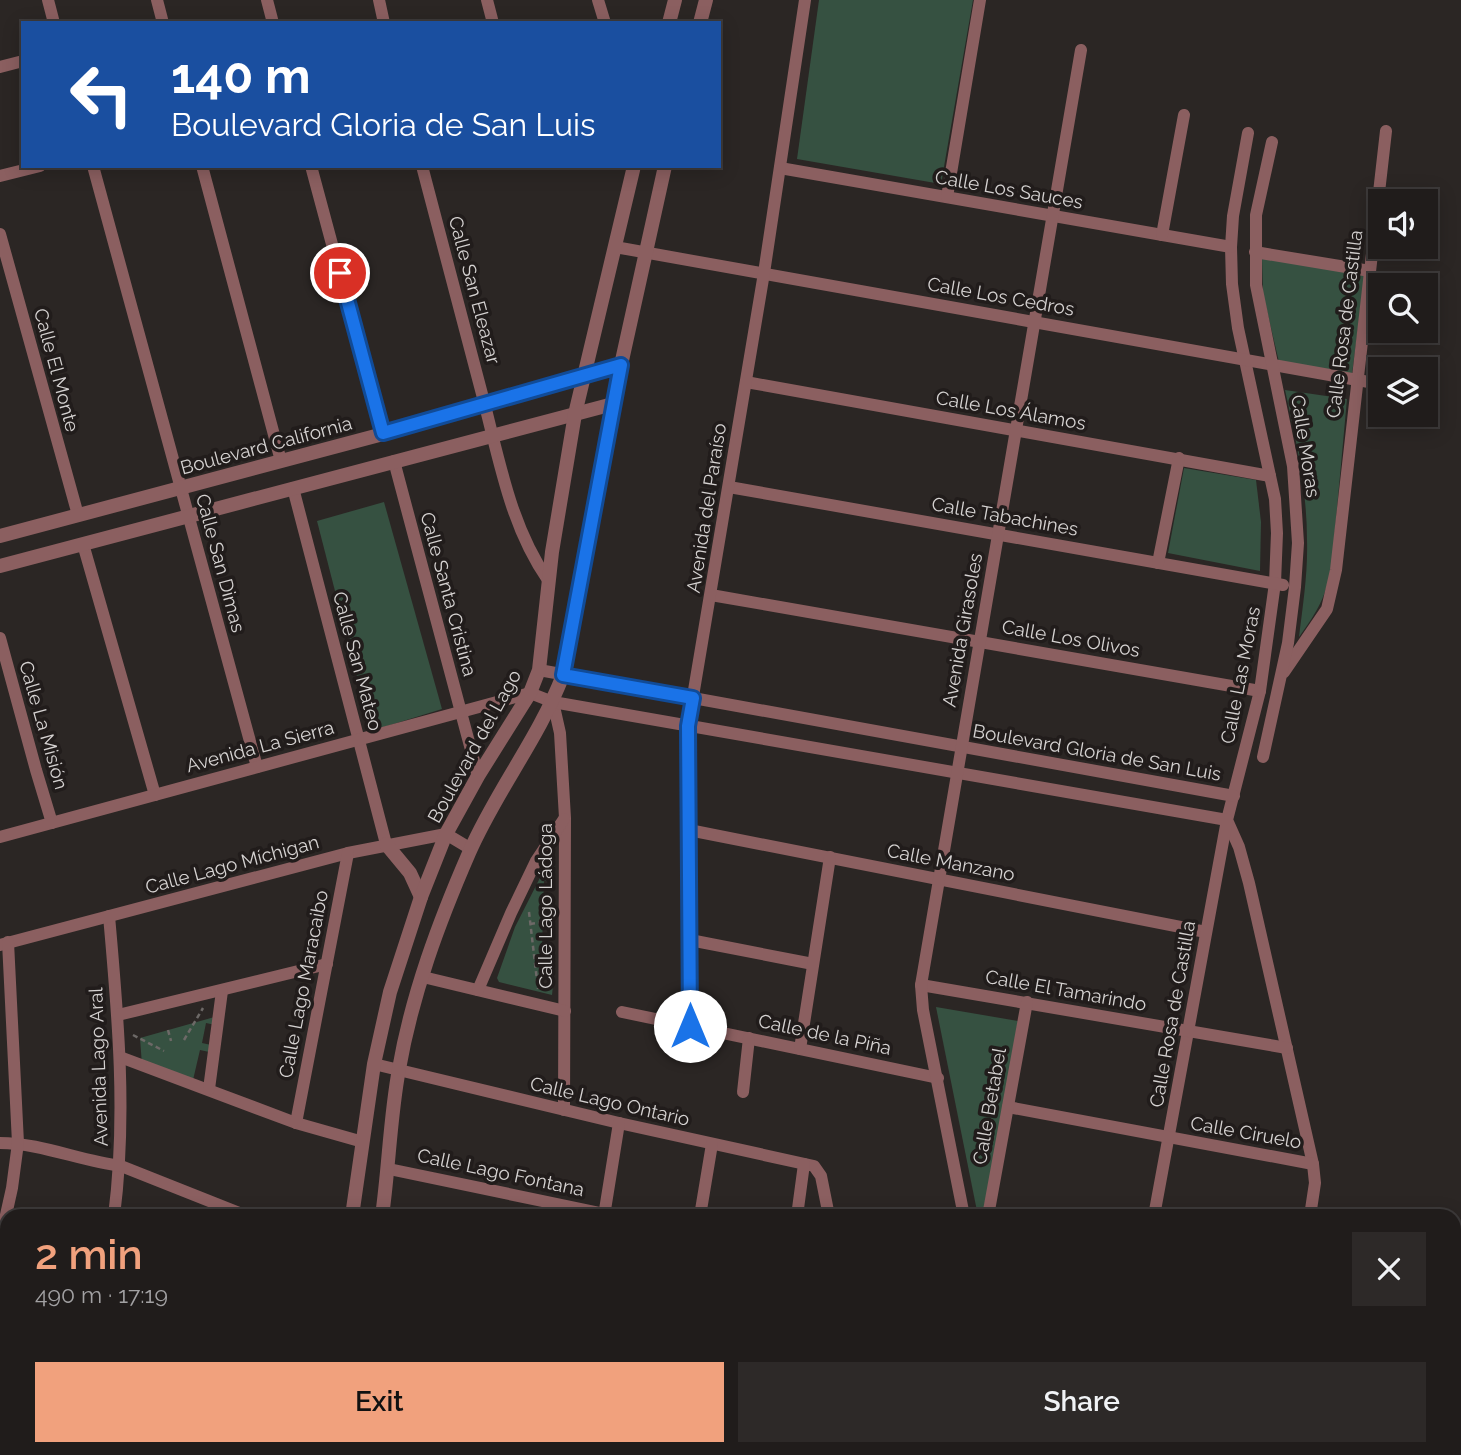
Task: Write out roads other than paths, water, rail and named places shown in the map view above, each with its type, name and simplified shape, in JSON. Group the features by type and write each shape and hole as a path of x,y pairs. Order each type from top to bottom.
{"street":[{"path":"48,0 53,21"},
{"path":"157,0 162,21"},
{"path":"267,0 272,21"},
{"path":"379,0 384,21"},
{"path":"487,0 492,21"},
{"path":"598,0 601,21"},
{"path":"670,21 675,0"},
{"path":"701,21 706,0"},
{"name":"Avenida del Paraíso","path":"690,1026 688,726 764,273 804,0"},
{"path":"947,197 980,0"},
{"name":"Avenida Girasoles","path":"963,1209 923,1010 921,985 1081,50"},
{"path":"0,66 21,61"},
{"path":"1162,235 1184,115"},
{"name":"Calle Rosa de Castilla","path":"1282,675 1327,610 1336,570 1386,131"},
{"name":"Calle Las Moras","path":"1227,820 1259,691 1275,583 1277,533 1275,499 1232,284 1233,216 1248,133"},
{"name":"Calle Moras","path":"1263,757 1282,675 1296,587 1298,543 1296,493 1288,437 1268,365 1256,285 1256,215 1272,142"},
{"path":"0,176 32,168"},
{"name":"Calle San Dimas","path":"94,168 257,767"},
{"path":"203,168 281,461"},
{"path":"312,168 383,433"},
{"name":"Calle San Eleazar","path":"423,168 492,436 525,542 548,580"},
{"name":"Boulevard del Lago","path":"353,1209 374,1064 390,992 421,897 446,834 478,776 530,693 539,670 548,580 575,414 634,168"},
{"path":"383,1209 398,1070 422,977 438,928 471,849 553,702 563,675 613,404 665,168"},
{"name":"Calle Los Sauces","path":"780,168 1231,247"},
{"name":"Calle El Monte","path":"0,234 78,515"},
{"name":"Calle Los Cedros","path":"615,247 1368,382"},
{"path":"1255,252 1370,271"},
{"name":"Boulevard California","path":"0,536 485,405 621,365"},
{"name":"Calle Los Álamos","path":"746,382 1270,476"},
{"path":"0,566 613,404"},
{"path":"1158,563 1179,458"},
{"name":"Calle Santa Cristina","path":"394,461 478,776"},
{"name":"Calle Tabachines","path":"729,487 1296,587"},
{"name":"Calle San Mateo","path":"293,488 386,844"},
{"path":"83,544 155,795"},
{"name":"Calle Los Olivos","path":"711,595 1259,691"},
{"name":"Calle La Misión","path":"0,638 52,823"},
{"name":"Boulevard Gloria de San Luis","path":"539,670 1234,796"},
{"path":"530,693 553,702 1227,820 1239,847 1249,883 1313,1164 1315,1183 1311,1209"},
{"name":"Avenida La Sierra","path":"0,837 530,693"},
{"name":"Calle Lago Ládoga","path":"553,702 560,733 565,818 564,1110"},
{"path":"478,990 536,860 565,818"},
{"name":"Calle Rosa de Castilla","path":"1155,1209 1227,820"},
{"name":"Calle Manzano","path":"689,830 1206,932"},
{"path":"446,834 471,849"},
{"name":"Calle Lago Míchigan","path":"4,944 348,853 446,834"},
{"path":"386,844 410,873 421,897"},
{"name":"Calle Lago Maracaibo","path":"296,1123 348,853"},
{"path":"800,1049 830,858"},
{"name":"Avenida Lago Aral","path":"109,916 120,1057 121,1166 115,1209"},
{"path":"690,940 813,964"},
{"path":"4,944 6,1041 18,1143 7,1209"},
{"path":"118,1022 217,992 327,964"},
{"path":"422,977 565,1011"},
{"name":"Calle El Tamarindo","path":"921,985 1287,1048"},
{"path":"209,1089 217,992"},
{"name":"Calle Betabel","path":"990,1209 1027,1002"},
{"name":"Calle de la Piña","path":"622,1012 938,1078"},
{"path":"743,1092 749,1038"},
{"path":"120,1057 296,1123 363,1142"},
{"name":"Calle Lago Ontario","path":"374,1064 809,1166"},
{"name":"Calle Ciruelo","path":"1008,1107 1313,1164"},
{"path":"605,1209 619,1123"},
{"path":"0,1143 18,1143 121,1166 229,1209"},
{"path":"702,1209 712,1144"},
{"path":"799,1209 809,1166 821,1176 828,1209"},
{"name":"Calle Lago Fontana","path":"389,1169 576,1209"}]}
